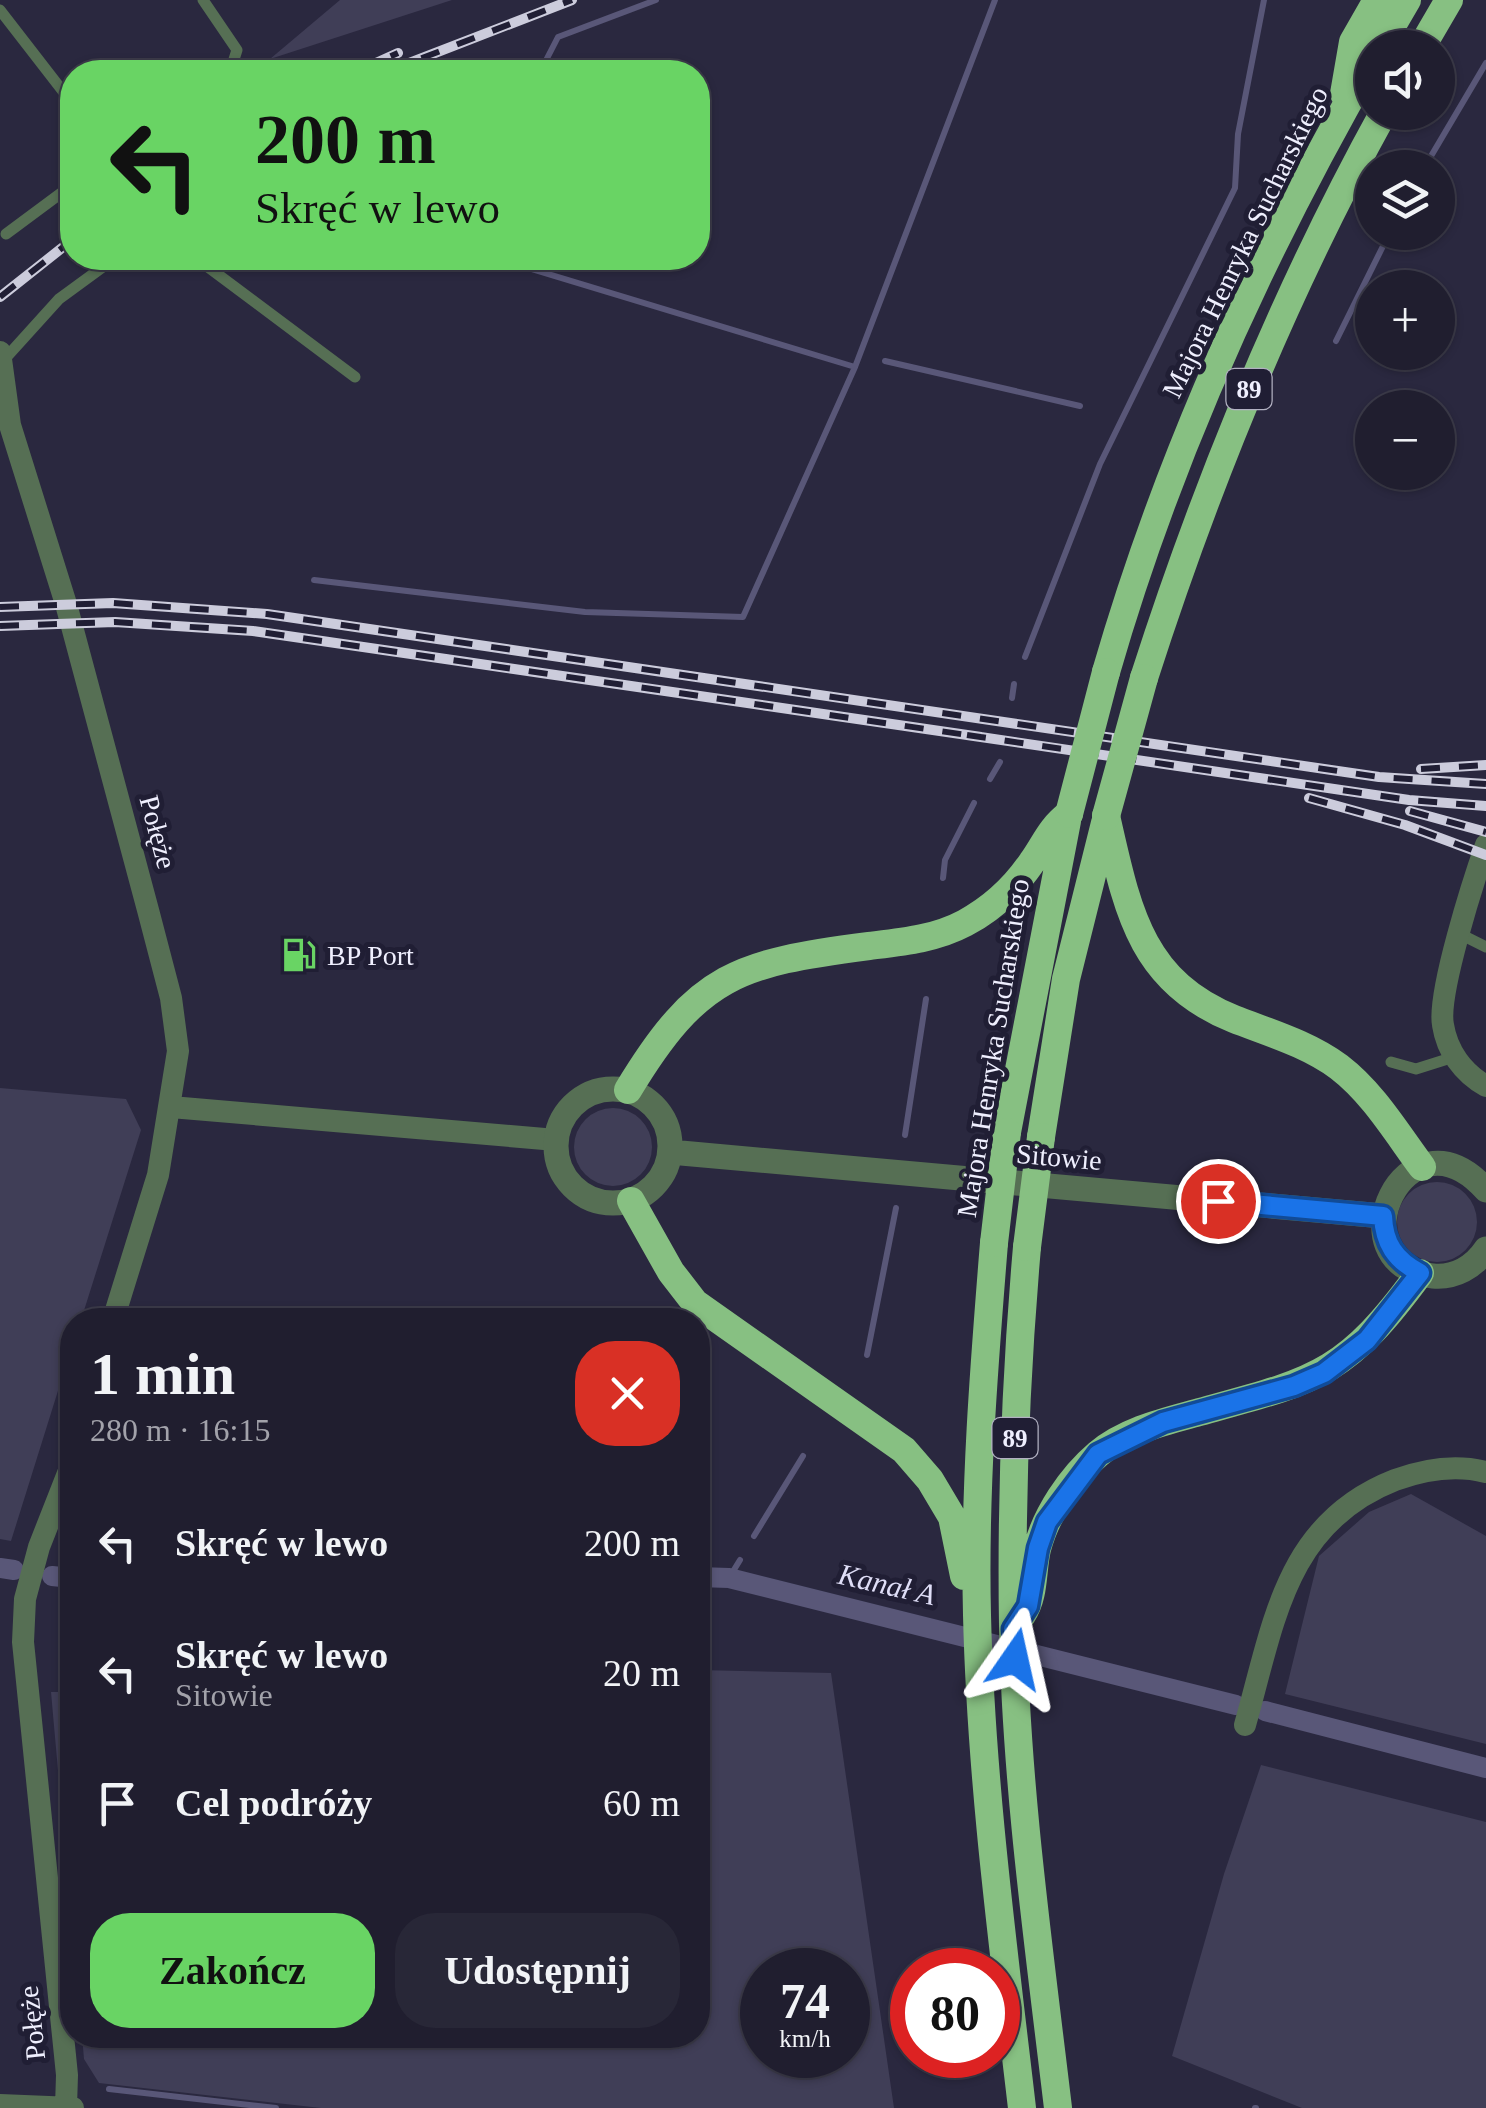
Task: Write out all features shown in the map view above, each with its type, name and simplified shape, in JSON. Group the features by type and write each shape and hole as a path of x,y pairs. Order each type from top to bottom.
{"highway":[{"path":"1340,115 1354,42 1377,0"},
{"path":"1390,30 1407,0"},
{"path":"1431,30 1448,0"},
{"name":"Majora Henryka Sucharskiego","path":"1022,2108 983,1738 977,1613 994,1243 1007,1132 1068,814 1106,672 1170,477 1227,339 1355,89"},
{"name":"89","path":"1058,2108 1013,1629 1015,1423 1027,1247 1066,979 1144,678 1210,485 1262,358 1375,130"},
{"path":"628,1090 673,1022 712,986 760,964 910,941 964,924 992,906 1015,883 1052,827 1068,814"},
{"path":"1106,816 1132,918 1170,979 1210,1009 1295,1042 1337,1066 1369,1094 1422,1167"},
{"path":"630,1201 671,1272 702,1308"},
{"path":"1013,1629 1028,1606 1038,1548 1047,1522 1098,1454 1163,1422 1294,1386 1324,1373 1367,1340 1420,1273"},
{"path":"710,1313 891,1440 930,1480 952,1517 960,1540 967,1601 977,1613"}],"street":[{"name":"Połęże","path":"1,357 10,424 66,604 172,998 178,1051 171,1108 158,1175 117,1308"},
{"path":"1486,845 1444,994 1442,1024 1454,1057 1486,1086"},
{"path":"600,1090 628,1090 661,1114 670,1152 662,1177 630,1201 606,1203 572,1186 559,1165 556,1140 559,1126 575,1103 600,1090"},
{"path":"171,1108 556,1140"},
{"name":"Sitowie","path":"670,1152 1383,1216"},
{"path":"1486,1190 1458,1168 1422,1167 1399,1180 1383,1216 1388,1244 1407,1266 1420,1273 1434,1276 1462,1271 1486,1249"},
{"path":"1245,1725 1287,1580 1314,1535 1363,1492 1418,1471 1465,1466 1486,1472"},
{"name":"Połęże","path":"60,1493 38,1547 25,1599 23,1642 60,2006"},
{"name":"Połęże","path":"64,2048 69,2108"},
{"path":"0,2105 69,2108"}],"lane":[{"path":"203,0 237,50 234,60"},
{"path":"0,10 60,88"},
{"path":"6,234 60,193"},
{"name":"Połęże","path":"1,357 59,299 99,270"},
{"path":"212,270 356,377"},
{"path":"1462,935 1486,947"},
{"path":"1391,1062 1416,1069 1454,1057"}],"shaded area":[{"path":"340,0 452,0 270,59"},
{"path":"0,1088 126,1099 141,1130 85,1308 60,1308 60,1384 11,1541 0,1539"},
{"path":"613,1108 628,1111 640,1120 649,1132 649,1162 640,1174 628,1183 613,1186 598,1183 586,1174 577,1162 574,1147 577,1132 586,1120 598,1111"},
{"path":"1437,1182 1452,1185 1465,1194 1474,1207 1474,1237 1465,1250 1452,1259 1437,1262 1422,1259 1409,1250 1400,1237 1397,1222 1400,1207 1409,1194 1422,1185"},
{"path":"1411,1494 1486,1536 1486,1744 1285,1694 1319,1556 1369,1512"},
{"path":"710,1670 831,1673 894,2108 321,2108 99,2083 84,2059 83,2048 710,2048"},
{"path":"51,1692 60,1692 60,1793"},
{"path":"1261,1765 1486,1822 1486,2108 1302,2108 1172,2056 1224,1874"}],"waterway":[{"path":"546,60 558,37 656,0"},
{"path":"535,270 855,367 995,0"},
{"path":"1025,657 1100,464 1235,188 1238,134 1264,0"},
{"path":"1435,150 1486,63"},
{"path":"1336,341 1381,250"},
{"path":"885,361 1080,406"},
{"path":"314,580 585,612 743,617 855,367"},
{"path":"1012,698 1014,684"},
{"path":"990,779 1000,762"},
{"path":"943,878 945,860 974,803"},
{"path":"905,1135 926,999"},
{"path":"867,1355 896,1208"},
{"path":"754,1536 803,1456"},
{"path":"729,1578 740,1560"},
{"name":"Kanał A","path":"0,1568 14,1570"},
{"name":"Kanał A","path":"52,1576 60,1577"},
{"name":"Kanał A","path":"710,1577 729,1578 1236,1705"},
{"name":"Kanał A","path":"1265,1711 1486,1768"},
{"path":"109,2089 276,2108"}],"railway":[{"path":"417,60 572,0"},
{"path":"383,60 398,53"},
{"path":"0,297 60,250"},
{"path":"0,607 113,603 267,614 1379,777 1486,784"},
{"path":"0,626 115,622 253,631 981,737"},
{"path":"967,735 1409,800 1486,806"},
{"path":"1421,769 1486,765"},
{"path":"1309,798 1405,825 1486,855"},
{"path":"1410,811 1486,832"}],"place":[{"name":"BP Port","path":"299,955"}],"route":[{"path":"1015,1659 1013,1629 1028,1606 1038,1548 1047,1522 1078,1475 1098,1454 1126,1436 1163,1422 1294,1386 1324,1373 1367,1340 1420,1273 1407,1266 1388,1244 1383,1216 1218,1201"}]}
